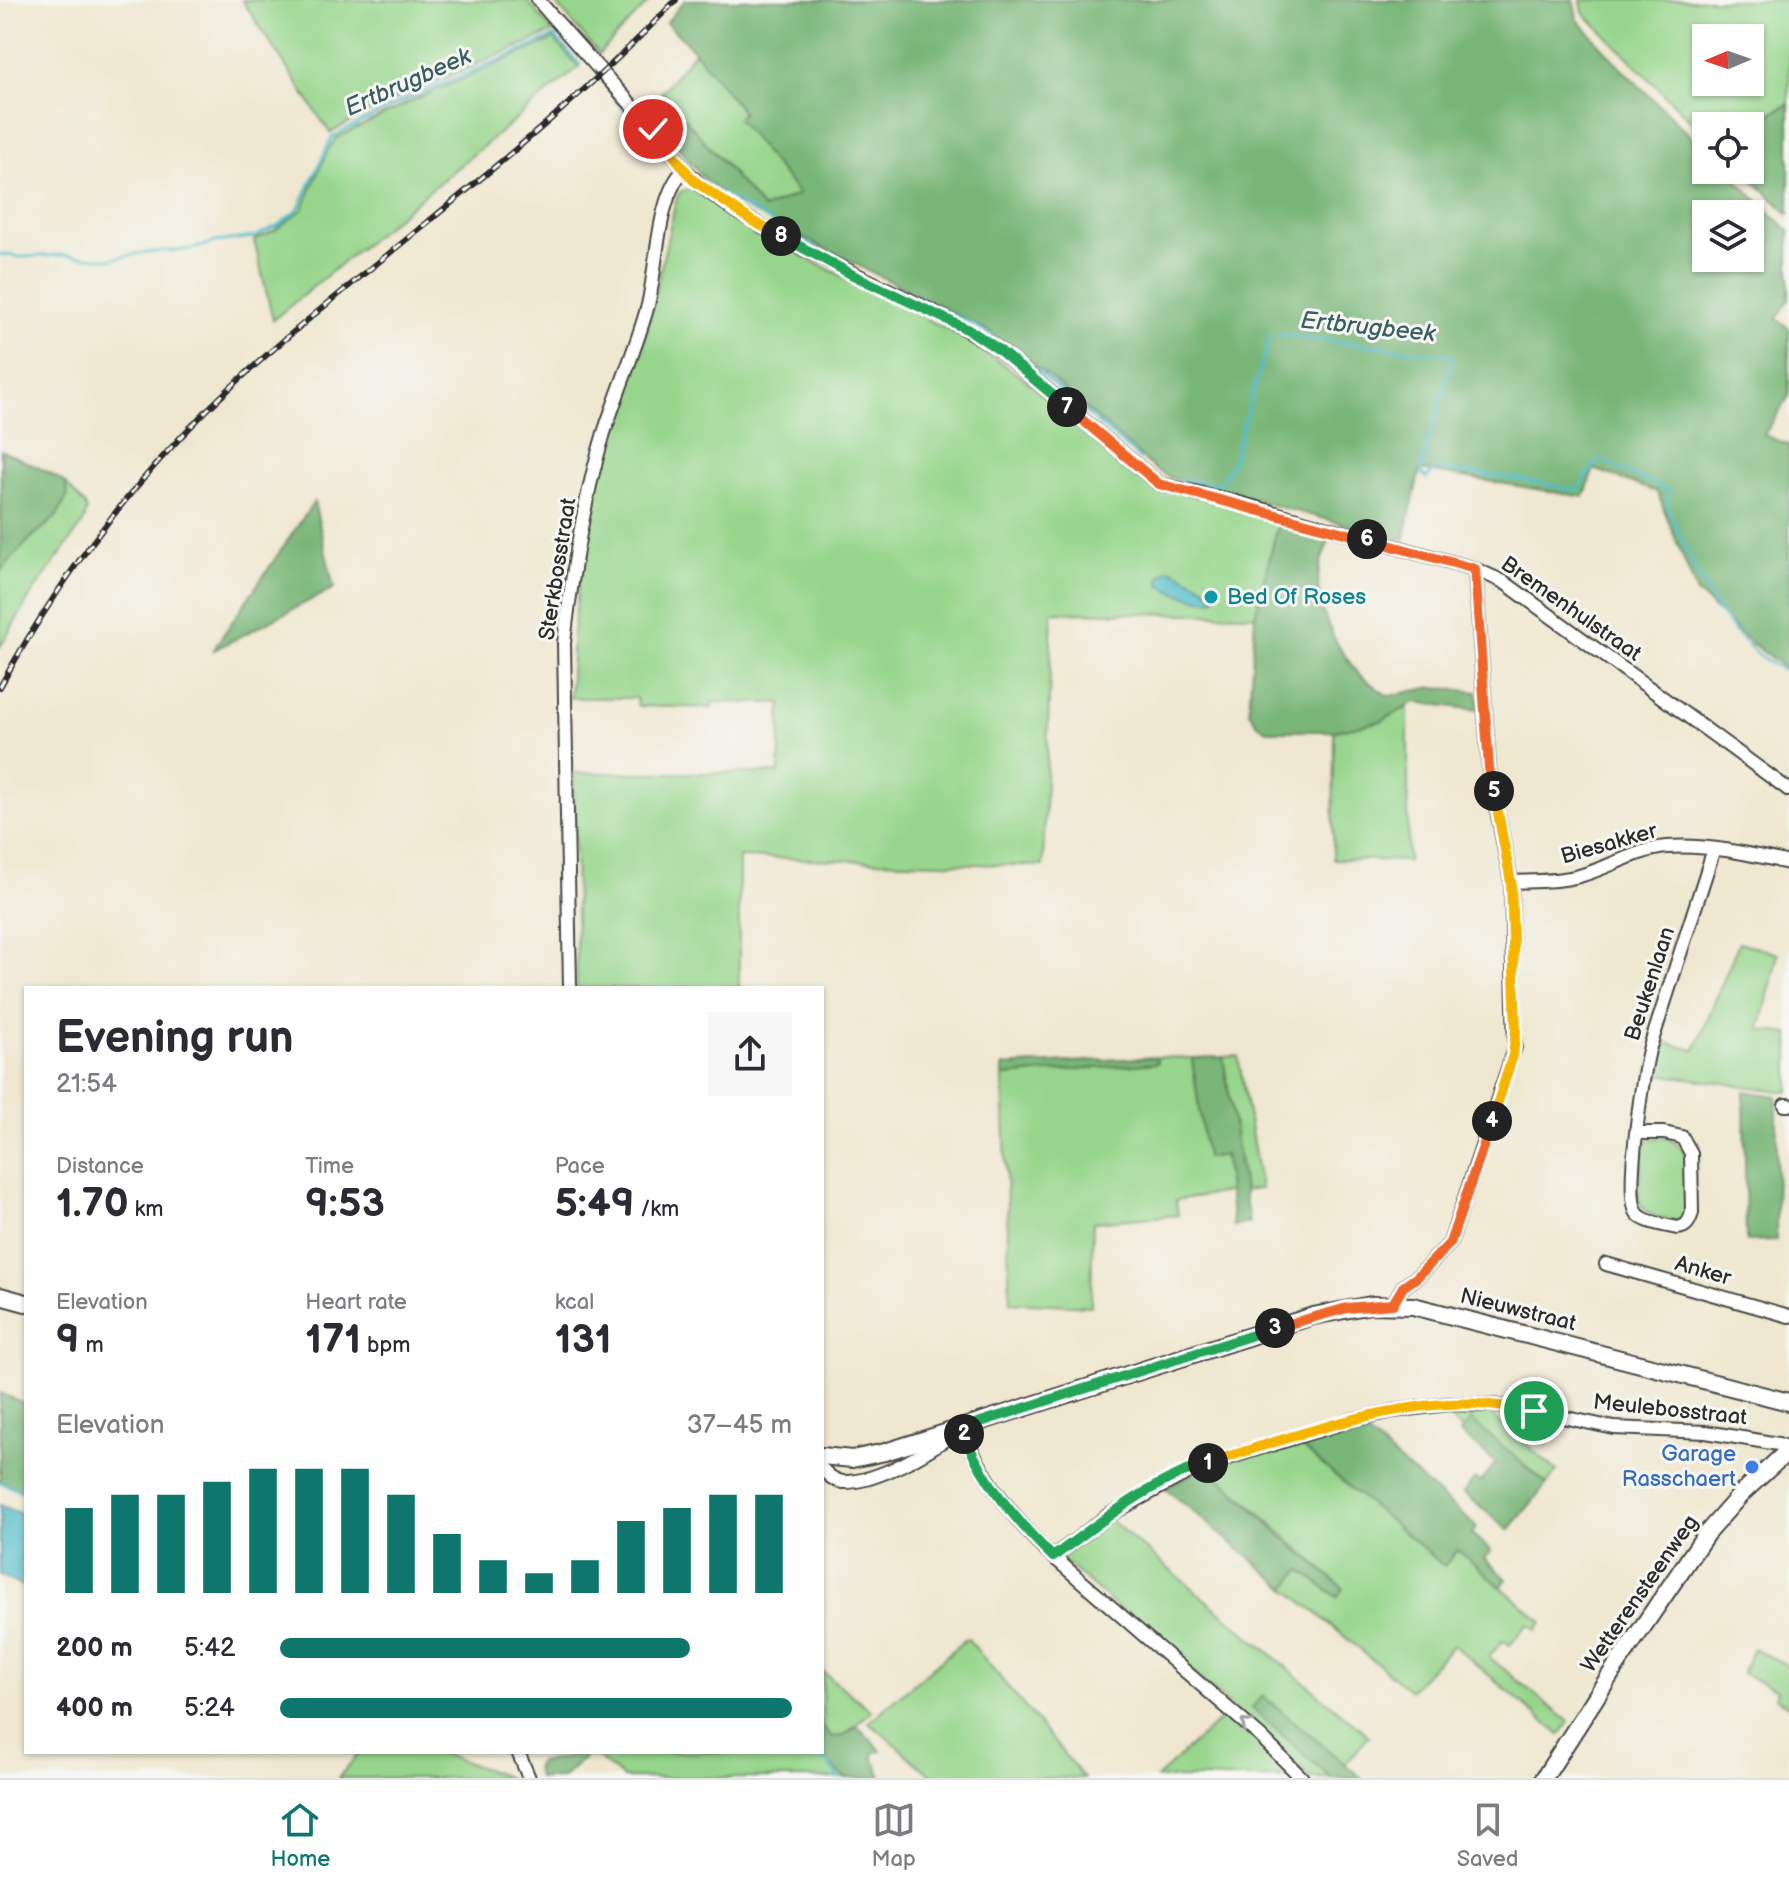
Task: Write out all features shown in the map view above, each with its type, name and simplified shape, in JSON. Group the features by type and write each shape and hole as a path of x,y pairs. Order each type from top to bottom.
{"street":[{"name":"Bremenhulstraat","path":"538,0 653,129 683,171 715,197 752,221 853,275 971,331 998,349 1159,484 1225,499 1475,569 1504,582 1789,790"},
{"name":"Sterkbosstraat","path":"570,986 564,643 570,589 604,434 641,331 671,188 683,171"},
{"path":"1393,1304 1403,1287 1450,1243 1513,1055 1516,1031 1511,882 1489,768 1475,569"},
{"name":"Biesakker","path":"1511,882 1581,876 1664,847 1714,849 1789,863"},
{"name":"Beukenlaan","path":"1637,1133 1682,1137 1691,1153 1692,1213 1683,1228 1641,1218 1635,1211 1632,1203 1637,1133 1649,1050 1714,849"},
{"name":"Anker","path":"1606,1264 1789,1316"},
{"path":"0,1296 24,1302"},
{"name":"Nieuwstraat","path":"824,1456 852,1459 962,1428 1313,1316 1347,1308 1393,1304 1441,1313 1789,1402"},
{"name":"Meulebosstraat","path":"1053,1557 1109,1515 1198,1467 1352,1420 1407,1409 1448,1404 1492,1405 1614,1428 1706,1432 1762,1441 1789,1449"},
{"path":"962,1428 969,1446 1016,1519 1053,1557 1260,1736 1302,1778"},
{"name":"Nieuwstraat","path":"824,1471 832,1479 842,1482 878,1475 941,1443 962,1428"},
{"name":"Wetterensteenweg","path":"1544,1778 1706,1534 1742,1493 1789,1449"},
{"path":"519,1754 529,1778"}],"green space":[{"path":"242,0 527,0 553,32 383,104 330,133"},
{"path":"553,0 651,0 599,54"},
{"path":"685,0 1574,0 1577,19 1619,66 1692,137 1692,184 1740,184 1757,200 1692,200 1692,272 1764,272 1764,207 1789,231 1789,299 1777,319 1789,328 1789,396 1764,435 1789,445 1789,671 1750,642 1697,593 1657,492 1594,469 1584,497 1420,470 1404,540 1171,478 1155,469 1048,376 989,331 736,204 705,180 648,110 662,92 763,209 799,194 737,119 743,112 690,46 666,23"},
{"path":"1581,0 1789,0 1789,104 1764,117 1764,112 1692,112 1692,122 1583,12"},
{"path":"554,39 579,67 273,320 254,240 274,231 302,210 336,138"},
{"path":"695,51 743,113 738,119 799,194 763,209 662,92"},
{"path":"1789,104 1789,214 1757,184 1764,184 1764,117"},
{"path":"693,189 818,264 967,339 1027,381 1137,475 1151,483 1279,521 1255,615 1052,612 1043,866 739,857 739,986 577,986 574,773 779,773 781,703 712,702 712,708 638,706 636,698 570,698 573,633 583,550 606,451 645,339 680,192"},
{"path":"1,450 65,483 68,495 56,517 0,571"},
{"path":"65,483 85,505 87,511 83,523 31,595 0,647 0,571 56,517 68,495"},
{"path":"314,502 334,588 212,651"},
{"path":"1279,521 1331,537 1323,555 1318,580 1322,609 1334,638 1359,674 1388,696 1433,687 1477,692 1479,710 1415,702 1381,721 1334,731 1268,731 1258,724 1249,712 1255,615"},
{"path":"1408,707 1408,861 1333,859 1334,731 1381,721"},
{"path":"1739,942 1778,954 1760,1030 1789,1034 1789,1092 1649,1073 1659,1041 1695,1050"},
{"path":"1238,1056 1261,1189 1244,1191 1223,1057"},
{"path":"1156,1057 1192,1058 1206,1157 1224,1154 1229,1192 1176,1200 1178,1215 1093,1222 1091,1306 1010,1302 1003,1076 1157,1062"},
{"path":"1156,1057 1157,1063 1003,1076 1003,1066"},
{"path":"1223,1057 1249,1223 1233,1226 1225,1155 1206,1158 1192,1058"},
{"path":"1744,1091 1777,1096 1776,1240 1746,1241"},
{"path":"1663,1137 1682,1149 1688,1168 1686,1215 1678,1221 1650,1214 1639,1201 1643,1147 1647,1140"},
{"path":"0,1393 24,1403 24,1492 0,1482"},
{"path":"1481,1406 1557,1471 1547,1484 1471,1421 1463,1430 1438,1409"},
{"path":"1471,1420 1547,1484 1509,1530 1463,1493 1475,1479 1480,1482 1496,1463 1460,1433"},
{"path":"1354,1423 1477,1527 1472,1534 1491,1551 1485,1559 1507,1579 1501,1587 1458,1550 1444,1566 1294,1441"},
{"path":"1294,1441 1444,1566 1458,1550 1542,1622 1536,1630 1528,1624 1510,1645 1503,1640 1489,1657 1569,1722 1560,1735 1453,1645 1410,1691 1286,1588 1301,1570 1337,1597 1343,1588 1212,1470 1204,1468"},
{"path":"1204,1468 1212,1470 1285,1539 1343,1588 1337,1597 1301,1570 1286,1588 1165,1488"},
{"path":"1109,1519 1369,1736 1345,1764 1263,1696 1252,1708 1331,1778 1310,1778 1061,1559 1072,1546"},
{"path":"967,1638 1084,1778 934,1778 869,1722"},
{"path":"1753,1648 1789,1666 1789,1705 1775,1697 1777,1690 1742,1673"},
{"path":"824,1673 872,1711 843,1736 831,1737 824,1728"},
{"path":"1263,1696 1362,1778 1331,1778 1252,1708"},
{"path":"1227,1713 1297,1778 1156,1778"},
{"path":"857,1726 881,1750 872,1754 882,1778 846,1778 818,1754 824,1754 824,1728 832,1737 843,1736"},
{"path":"358,1754 443,1754 509,1778 338,1778"},
{"path":"569,1754 589,1754 562,1778 538,1778 536,1766 539,1762 566,1758"},
{"path":"593,1754 818,1754 846,1778 623,1778"}],"water":[{"path":"1168,570 1205,587 1215,599 1187,596 1164,587 1160,584 1160,577"},
{"path":"0,1505 24,1515 24,1587 0,1575"}],"waterway":[{"name":"Ertbrugbeek","path":"0,254 111,259 193,249 215,242 254,237 280,224 298,210 332,137 400,102 555,36 580,65"},
{"path":"615,100 667,162"},
{"name":"Ertbrugbeek","path":"717,191 829,255"},
{"name":"Ertbrugbeek","path":"911,294 973,324 1013,350 1140,459"},
{"path":"1181,480 1221,483 1232,463 1270,335"},
{"name":"Ertbrugbeek","path":"1279,335 1451,355 1453,358 1422,463 1421,473 1427,478 1439,469 1576,490 1598,459 1669,491 1667,506 1670,514 1719,612 1759,655 1789,671"},
{"path":"0,1482 24,1492"},
{"path":"821,1754 840,1778"}],"railway":[{"path":"0,687 44,613 93,542 147,475 206,411 283,341 551,119 676,0"}],"place":[{"name":"Bed Of Roses","path":"1211,597"},
{"name":"Garage Rasschaert","path":"1752,1467"}],"route":[{"path":"653,129 683,171 715,197 752,221 853,275 971,331 1023,369 1159,484 1225,499 1475,569 1489,768 1511,882 1516,1031 1506,1078 1450,1243 1403,1287 1393,1304 1347,1308 1313,1316 962,1428 969,1446 998,1494 1016,1519 1053,1557 1109,1515 1149,1492 1198,1467 1256,1448 1352,1420 1421,1407 1469,1403 1534,1411"}]}
